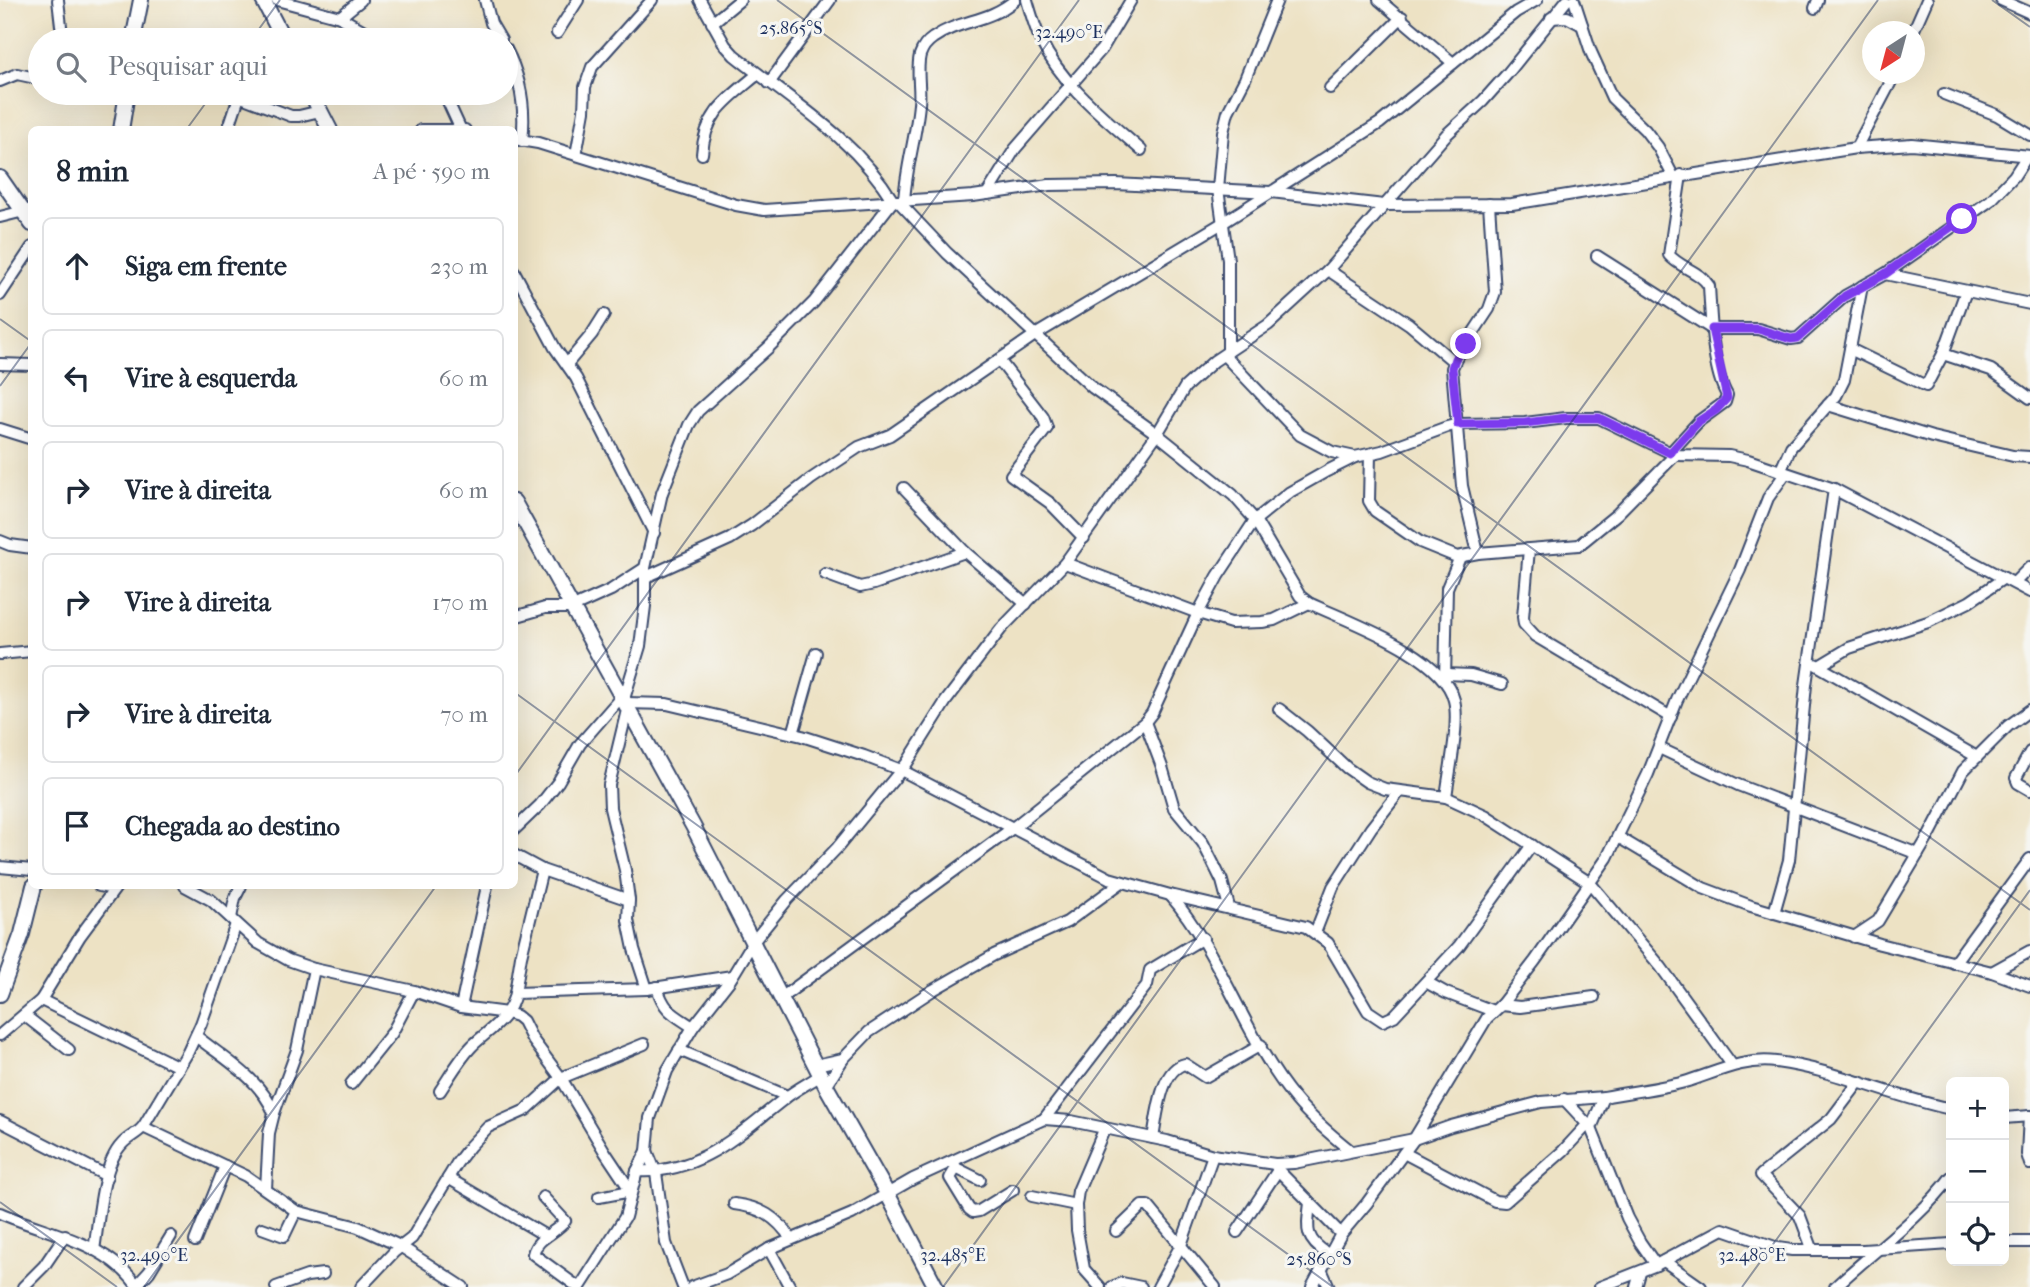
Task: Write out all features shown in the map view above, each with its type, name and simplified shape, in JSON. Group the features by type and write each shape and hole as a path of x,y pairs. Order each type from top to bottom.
{"street":[{"path":"58,0 61,26"},
{"path":"136,28 141,0"},
{"path":"263,0 278,28"},
{"path":"277,0 340,17 359,28"},
{"path":"340,17 361,0"},
{"path":"485,0 492,28"},
{"path":"557,33 578,0"},
{"path":"576,155 584,111 585,87 592,67 652,0"},
{"path":"700,0 725,45 859,156 919,226 1035,335 1093,388 1157,434 1233,495 1255,520 1292,584 1309,603 1416,655 1444,677 1471,676 1502,684"},
{"path":"712,23 740,0"},
{"path":"769,83 830,0"},
{"path":"693,1027 671,1013 662,1003 634,949 628,920 629,900 625,870 610,808 609,785 625,701 640,646 645,573 664,485 694,417 814,302 898,201 916,129 920,97 919,61 923,48 930,40 958,24 986,19 1015,0"},
{"path":"1027,0 1041,42 1071,85 1141,150"},
{"path":"987,194 1015,149 1102,49 1131,0"},
{"path":"1276,0 1245,79 1228,112 1223,132 1218,189 1228,260 1226,354 1300,435 1332,452 1355,457"},
{"path":"1379,0 1453,63"},
{"path":"543,1197 565,1221 546,1236 533,1250 533,1254 579,1287 625,1217 637,1171 647,1152 650,1118 667,1071 693,1027 732,976 753,942 837,848 901,770 970,667 1001,629 1065,563 1157,434 1185,387 1268,325 1328,270 1446,135 1483,101 1508,73 1567,0"},
{"path":"1370,454 1369,501 1375,512 1420,542 1455,557 1574,546 1585,542 1617,514 1673,454 1694,427 1727,398 1712,329 1709,286 1706,281 1669,255 1672,177 1658,147 1612,97 1591,52 1574,0"},
{"path":"1918,21 1927,0"},
{"path":"2001,0 2030,13"},
{"path":"518,616 545,608 572,608 645,573 730,539 859,447 890,435 1035,335 1224,222 1380,123 1530,2"},
{"path":"1329,88 1402,17"},
{"path":"1551,18 1566,18 1582,25"},
{"path":"0,81 17,74 28,76"},
{"path":"702,154 703,135 717,108 758,74"},
{"path":"518,83 524,118 518,140 752,209 987,194 1049,185 1116,184 1271,192 1384,205 1512,204 1856,148 1912,144 2029,156"},
{"path":"1856,148 1890,84"},
{"path":"1944,94 1997,115 2030,135"},
{"path":"122,126 125,105"},
{"path":"229,126 236,105"},
{"path":"261,105 291,116 320,111"},
{"path":"317,105 328,126"},
{"path":"450,105 461,126"},
{"path":"1597,256 1712,329 1758,329 1791,339 1798,338 1845,296 1885,274 1991,200 2029,156"},
{"path":"0,178 28,214"},
{"path":"1478,553 1462,486 1453,381 1454,362 1489,309 1494,292 1489,204"},
{"path":"0,217 28,215"},
{"path":"0,295 28,253"},
{"path":"1328,270 1409,324 1454,362"},
{"path":"1885,274 2030,304"},
{"path":"518,279 555,348 567,364 654,533"},
{"path":"1312,1287 1341,1234 1405,1153 1476,1035 1535,961 1590,883 1618,837 1690,672 1751,546 1768,498 1782,473 1791,447 1828,405 1844,380 1862,286"},
{"path":"1850,349 1926,386 1943,354 1966,291"},
{"path":"567,364 593,334 604,315"},
{"path":"1943,354 1991,370 2030,398"},
{"path":"999,360 1043,417 1047,428 1011,475 1050,503 1084,538"},
{"path":"0,364 28,365"},
{"path":"1828,405 1932,437 2013,456 2030,457"},
{"path":"781,998 1014,827 1145,722 1152,713 1218,576 1255,520 1290,492 1355,457 1458,424 1599,418 1673,454 1729,456 1748,460 1834,489 2030,592"},
{"path":"0,429 28,438"},
{"path":"904,488 965,552 1026,604"},
{"path":"1774,913 1789,860 1834,489"},
{"path":"518,509 625,701 821,1076 936,1287"},
{"path":"0,556 3,542 28,547"},
{"path":"1529,549 1523,617 1527,629 1671,717"},
{"path":"825,574 860,587 867,586 965,552"},
{"path":"1447,797 1455,721 1454,700 1444,677 1447,588 1460,557"},
{"path":"1065,563 1231,623 1274,620 1309,603"},
{"path":"1814,663 1911,629 1969,602 2030,567"},
{"path":"0,654 28,651"},
{"path":"793,734 816,653"},
{"path":"1814,663 1977,757"},
{"path":"518,826 558,782 580,744 625,701 667,704 793,734 901,770 1069,858 1122,882 1300,924 1328,943 1368,1011 1377,1019 1387,1021 1459,946 1532,845"},
{"path":"1279,709 1367,782 1385,789 1447,797 1485,815 1590,883 1661,967 1732,1066"},
{"path":"1854,937 1878,920 1963,771 2027,716"},
{"path":"1145,722 1163,768 1174,808 1203,843 1222,881 1229,907"},
{"path":"1659,748 1738,785 1918,853"},
{"path":"2030,752 2016,778 2018,783 2030,790"},
{"path":"1315,933 1333,887 1371,828 1399,791"},
{"path":"1618,837 1703,887 1774,913 1854,937 1992,972 2025,984"},
{"path":"518,857 542,870 629,900"},
{"path":"1954,963 2030,859"},
{"path":"0,867 28,870"},
{"path":"440,1091 474,1044 507,1013 515,993 542,870"},
{"path":"637,1171 656,1173 720,1148 787,1096 821,1076 843,1059 869,1032 906,1007 994,955 1067,922 1122,882"},
{"path":"0,994 22,934 33,889"},
{"path":"0,1035 41,1000 80,936 114,889"},
{"path":"191,889 211,900 270,950 288,960 314,969 414,991 461,1007 507,1013 523,1021 631,1191"},
{"path":"94,1250 99,1212 112,1157 123,1142 143,1127 195,1036 233,921 235,898 240,889"},
{"path":"461,1007 486,889"},
{"path":"1170,895 1203,938 1261,1045 1295,1099 1351,1151"},
{"path":"1185,912 1189,898"},
{"path":"1878,920 1880,944"},
{"path":"692,1287 727,1274 769,1249 852,1214 913,1179 955,1164 1044,1119 1147,985 1150,970 1203,938"},
{"path":"1992,972 2030,951"},
{"path":"2012,960 2025,984"},
{"path":"266,1189 269,1133 297,1050 314,969"},
{"path":"515,993 652,988 732,976"},
{"path":"1426,982 1446,993 1497,1008 1594,997"},
{"path":"351,1084 392,1033 414,991"},
{"path":"41,1000 179,1067"},
{"path":"24,1015 69,1049"},
{"path":"195,1036 256,1084 269,1100 274,1113"},
{"path":"360,1287 417,1231 448,1178 479,1135 488,1127 526,1110 561,1078 644,1044"},
{"path":"1153,1139 1163,1090 1178,1065 1185,1064 1205,1077 1261,1045"},
{"path":"679,1050 787,1096"},
{"path":"821,1076 843,1059"},
{"path":"1044,1119 1071,1121 1213,1155 1277,1167 1414,1139 1451,1126 1541,1102 1604,1097 1687,1081 1732,1066 1775,1062 1859,1082 1946,1108"},
{"path":"1812,1248 1801,1216 1761,1175 1831,1119 1859,1082"},
{"path":"1405,1153 1495,1201 1505,1202 1589,1126 1604,1097"},
{"path":"1564,1099 1589,1126 1627,1218 1640,1242 1660,1263 1701,1287"},
{"path":"2009,1118 2029,1116 2027,1153 2030,1164"},
{"path":"0,1121 107,1176"},
{"path":"143,1127 246,1176 296,1211 358,1227 400,1246 464,1287"},
{"path":"1100,1287 1084,1269 1077,1230 1076,1205 1104,1130"},
{"path":"647,1152 656,1173 666,1243 683,1287"},
{"path":"1158,1287 1181,1245 1213,1155"},
{"path":"955,1164 980,1180"},
{"path":"955,1164 950,1178 973,1212 1013,1190"},
{"path":"195,1241 225,1166"},
{"path":"1277,1167 1341,1234"},
{"path":"1237,1232 1277,1167"},
{"path":"448,1178 546,1236"},
{"path":"1835,1287 1925,1209 1946,1183"},
{"path":"599,1197 631,1191"},
{"path":"1032,1196 1076,1205"},
{"path":"1310,1203 1307,1230 1310,1238 1328,1254"},
{"path":"734,1204 761,1209 783,1227 791,1239"},
{"path":"1115,1231 1145,1205 1215,1287"},
{"path":"262,1228 284,1236 296,1211"},
{"path":"0,1213 65,1236 94,1250 126,1270 138,1286 171,1236"},
{"path":"1600,1287 1640,1273 1723,1229 1778,1248 1792,1250 1946,1244"},
{"path":"23,1287 44,1266 65,1236"},
{"path":"2009,1242 2030,1242"},
{"path":"769,1249 790,1287"},
{"path":"1321,1269 1329,1287"},
{"path":"1636,1287 1640,1273"},
{"path":"276,1287 307,1276 323,1274"},
{"path":"1112,1287 1122,1283 1140,1287"}],"route":[{"path":"1466,344 1452,368 1458,424 1599,418 1670,453 1699,421 1716,410 1727,398 1712,329 1758,329 1791,339 1798,338 1845,296 1885,274 1962,219"}]}
